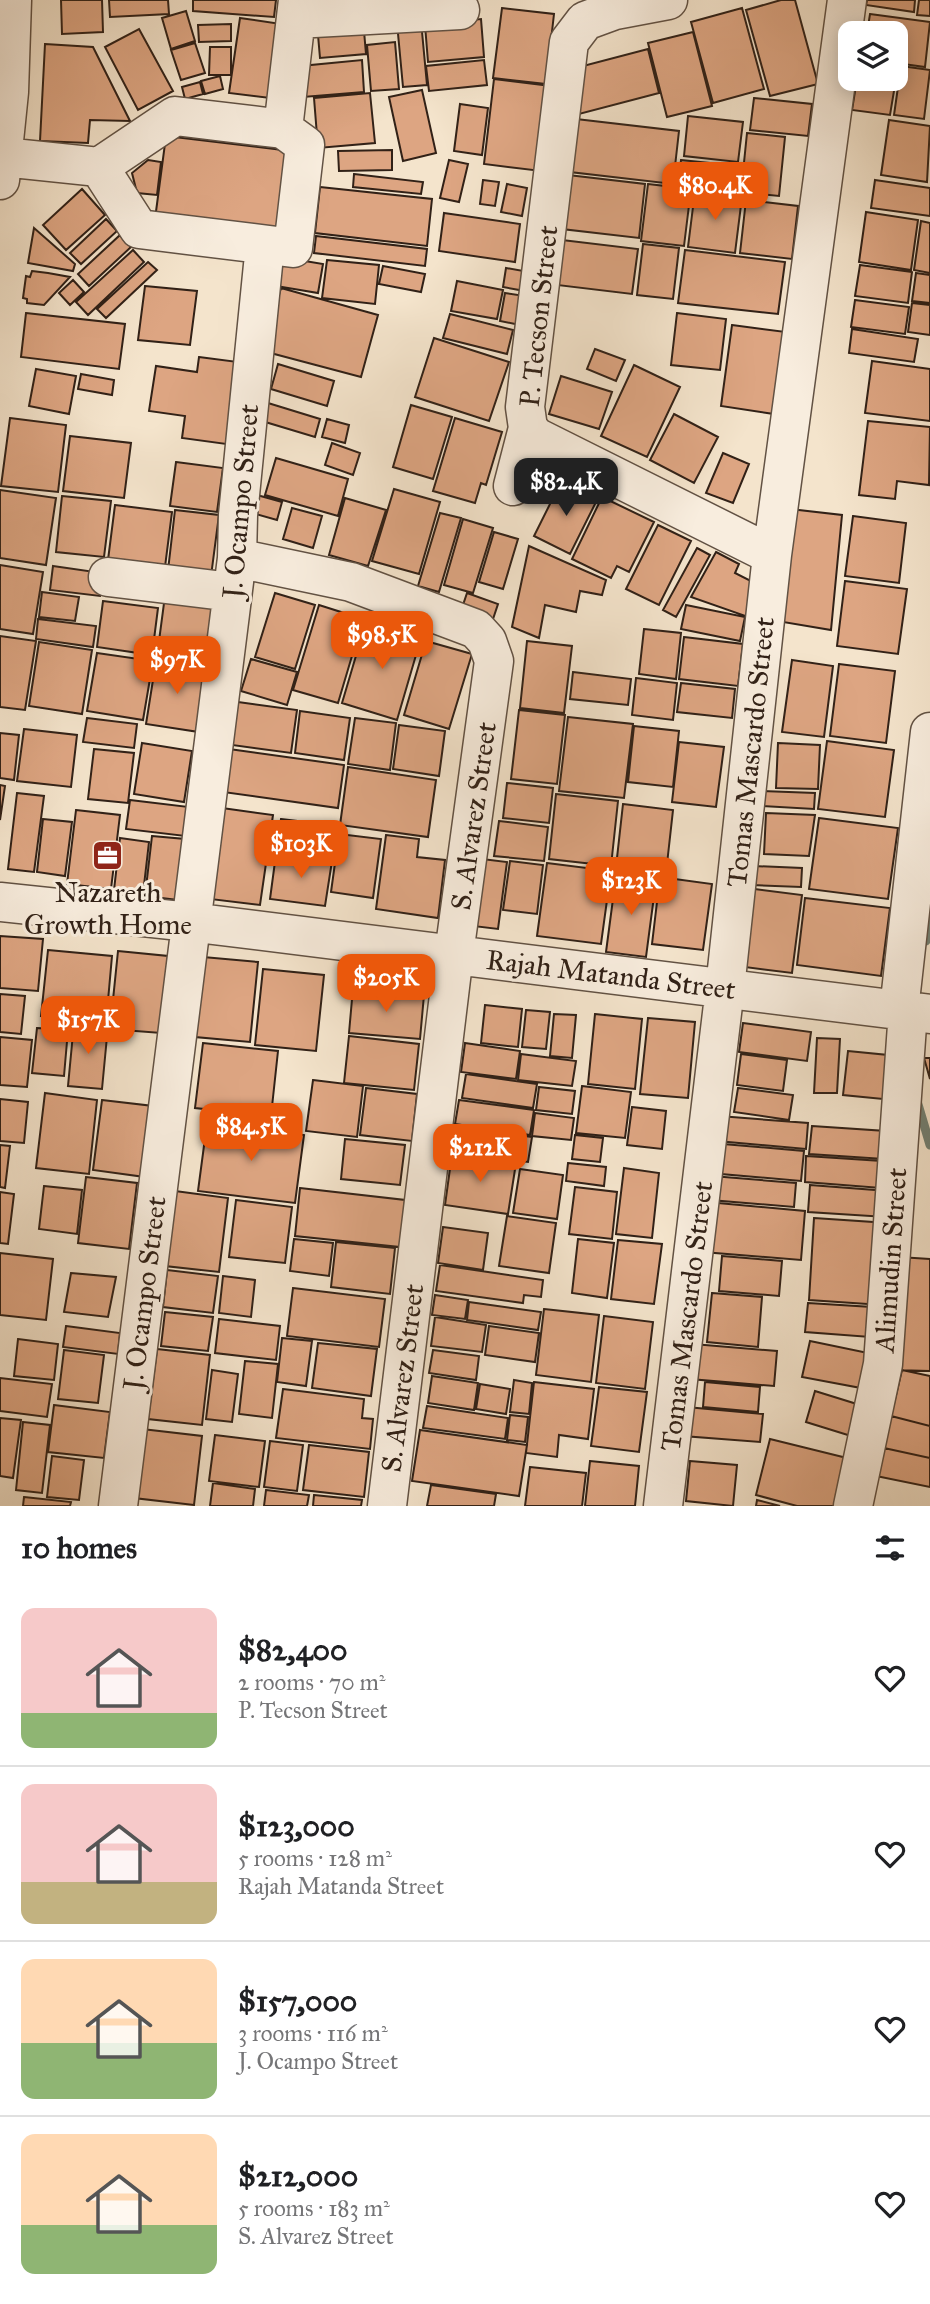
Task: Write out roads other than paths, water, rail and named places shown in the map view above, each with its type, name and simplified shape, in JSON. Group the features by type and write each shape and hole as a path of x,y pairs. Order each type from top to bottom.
{"street":[{"path":"12,0 1,168 99,167 175,116 283,129 305,145 293,248 139,229 99,167"},
{"name":"P. Tecson Street","path":"668,0 615,10 586,10 569,41 526,407 528,428 536,437 772,555"},
{"name":"Tomas Mascardo Street","path":"663,1506 725,988 772,555 847,0"},
{"path":"283,129 297,10 460,10"},
{"name":"J. Ocampo Street","path":"118,1506 234,575 265,245"},
{"path":"513,486 528,428"},
{"name":"S. Alvarez Street","path":"108,577 234,575 351,582 476,629 487,641 494,661 454,954 387,1506"},
{"name":"Alimudin Street","path":"853,1506 883,1364 912,1012 930,732"},
{"name":"Rajah Matanda Street","path":"0,902 190,922 912,1012"}],"waterway":[{"path":"926,941 930,912"},
{"path":"917,1101 930,1145"}],"place":[{"name":"Nazareth Growth Home","path":"108,855"}]}
